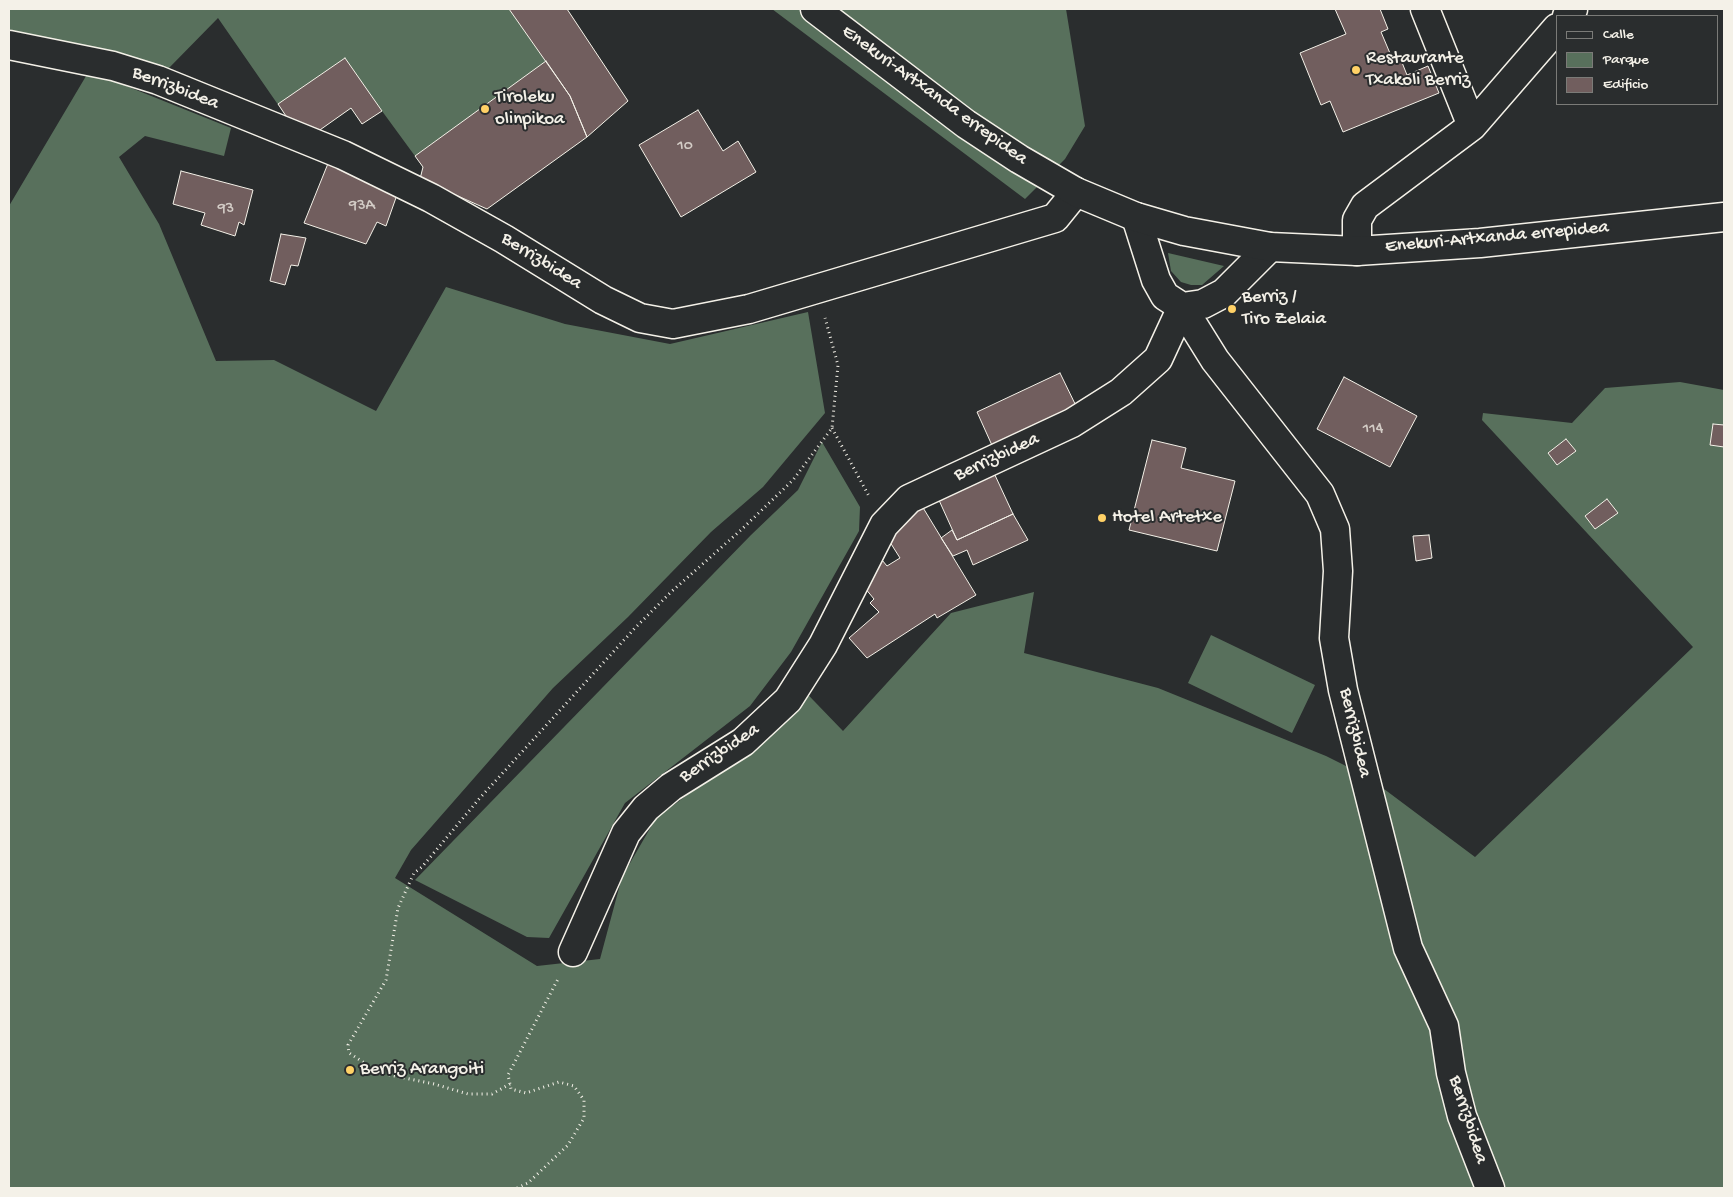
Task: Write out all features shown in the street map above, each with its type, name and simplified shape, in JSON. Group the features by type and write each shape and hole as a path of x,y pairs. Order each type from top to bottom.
{"street":[{"name":"Enekuri-Artxanda errepidea","path":"815,9 966,124 1019,159 1076,192 1136,217 1184,231 1270,247 1357,251 1480,242 1724,217"},
{"path":"1425,9 1472,126"},
{"path":"1357,251 1358,220 1365,206 1472,126 1556,29"},
{"name":"Berrizbidea","path":"9,45 113,66 158,80 343,155 431,198 504,239 604,300 640,318 673,324 749,309 1055,218 1076,192"},
{"name":"Berrizbidea","path":"1136,217 1156,280 1165,296 1182,307 1215,360 1320,494 1335,529 1338,571 1334,638 1343,690 1408,948 1444,1026 1451,1073 1462,1116 1490,1188"},
{"path":"1182,307 1203,304 1224,293 1270,247"},
{"name":"Berrizbidea","path":"573,952 626,833 646,808 670,787 743,742 788,700 823,645 884,525 909,499 1072,423 1122,392 1158,358 1182,307"}],"path":[{"path":"510,1084 492,1094 468,1094 434,1084 380,1073 349,1053 348,1045 386,980 398,908 414,873 422,867 479,799 635,628 671,592 793,480 832,428 838,365 816,288"},
{"path":"832,428 862,480 884,525"},
{"path":"517,1188 528,1183 568,1145 584,1118 584,1100 574,1086 559,1082 526,1093 511,1090 508,1075 573,952"}],"green space":[{"name":"Tiroleku olinpikoa","path":"9,9 567,9 628,101 587,137 487,209 420,179 423,167 382,111 362,124 351,108 317,132 290,122 218,18 168,69 9,36"},
{"path":"772,9 1066,9 1085,126 1065,159 1025,199"},
{"path":"89,71 231,128 224,156 145,136 119,157 159,224 216,361 274,360 376,411 446,287 565,324 670,344 808,312 825,413 763,487 711,532 628,617 553,688 411,850 395,878 537,966 600,959 622,877 656,818 763,739 788,674 843,731 951,613 1034,592 1024,653 1158,688 1326,756 1368,777 1475,857 1693,647 1482,420 1483,413 1572,423 1605,388 1680,382 1724,390 1724,1188 9,1188 9,206"},
{"path":"1168,253 1224,266 1202,285 1191,285 1181,282 1171,271"},
{"path":"822,442 860,507 859,531 791,652 750,706 625,803 549,938 527,937 415,880 751,535 798,490"},
{"path":"1211,635 1315,685 1292,733 1188,683"}],"building":[{"path":"509,9 567,9 628,101 587,137 570,96"},
{"name":"Restaurante Txakoli Berriz","path":"1335,9 1380,9 1388,29 1381,32 1392,58 1399,55 1407,75 1428,66 1439,93 1343,132 1330,101 1321,105 1300,53 1346,34"},
{"path":"345,58 382,111 362,124 351,108 317,132 290,122 278,104"},
{"path":"546,61 570,96 587,137 487,209 420,179 423,167 415,156"},
{"path":"698,110 723,151 738,141 756,172 681,217 639,145"},
{"path":"329,161 398,192 386,226 377,222 366,244 304,223"},
{"path":"181,171 253,190 244,225 239,222 235,236 201,225 205,213 173,204"},
{"path":"281,234 306,238 298,266 291,265 285,285 270,281"},
{"path":"1060,373 1079,412 995,452 977,412"},
{"path":"1344,377 1417,416 1390,467 1317,429"},
{"path":"1713,424 1724,425 1724,447 1710,445"},
{"path":"1566,439 1576,451 1557,465 1548,453"},
{"name":"Hotel Artetxe","path":"1152,440 1186,448 1181,468 1235,481 1217,551 1129,530"},
{"path":"994,473 1013,514 957,540 938,498"},
{"path":"1607,499 1618,513 1595,529 1585,516"},
{"path":"922,506 976,595 937,618 935,614 867,658 849,638 879,612 870,603 874,599 860,582 877,554 887,566 900,558 888,539 916,509"},
{"path":"1013,514 1028,540 973,565 967,550 953,556 941,538 952,530 957,540"},
{"path":"1429,535 1432,558 1416,561 1413,536"}],"place":[{"name":"Restaurante Txakoli Berriz","path":"1356,70"},
{"name":"Tiroleku olinpikoa","path":"485,109"},
{"name":"Berriz / Tiro Zelaia","path":"1232,309"},
{"name":"Hotel Artetxe","path":"1102,518"},
{"name":"Berriz Arangoiti","path":"350,1070"}]}
